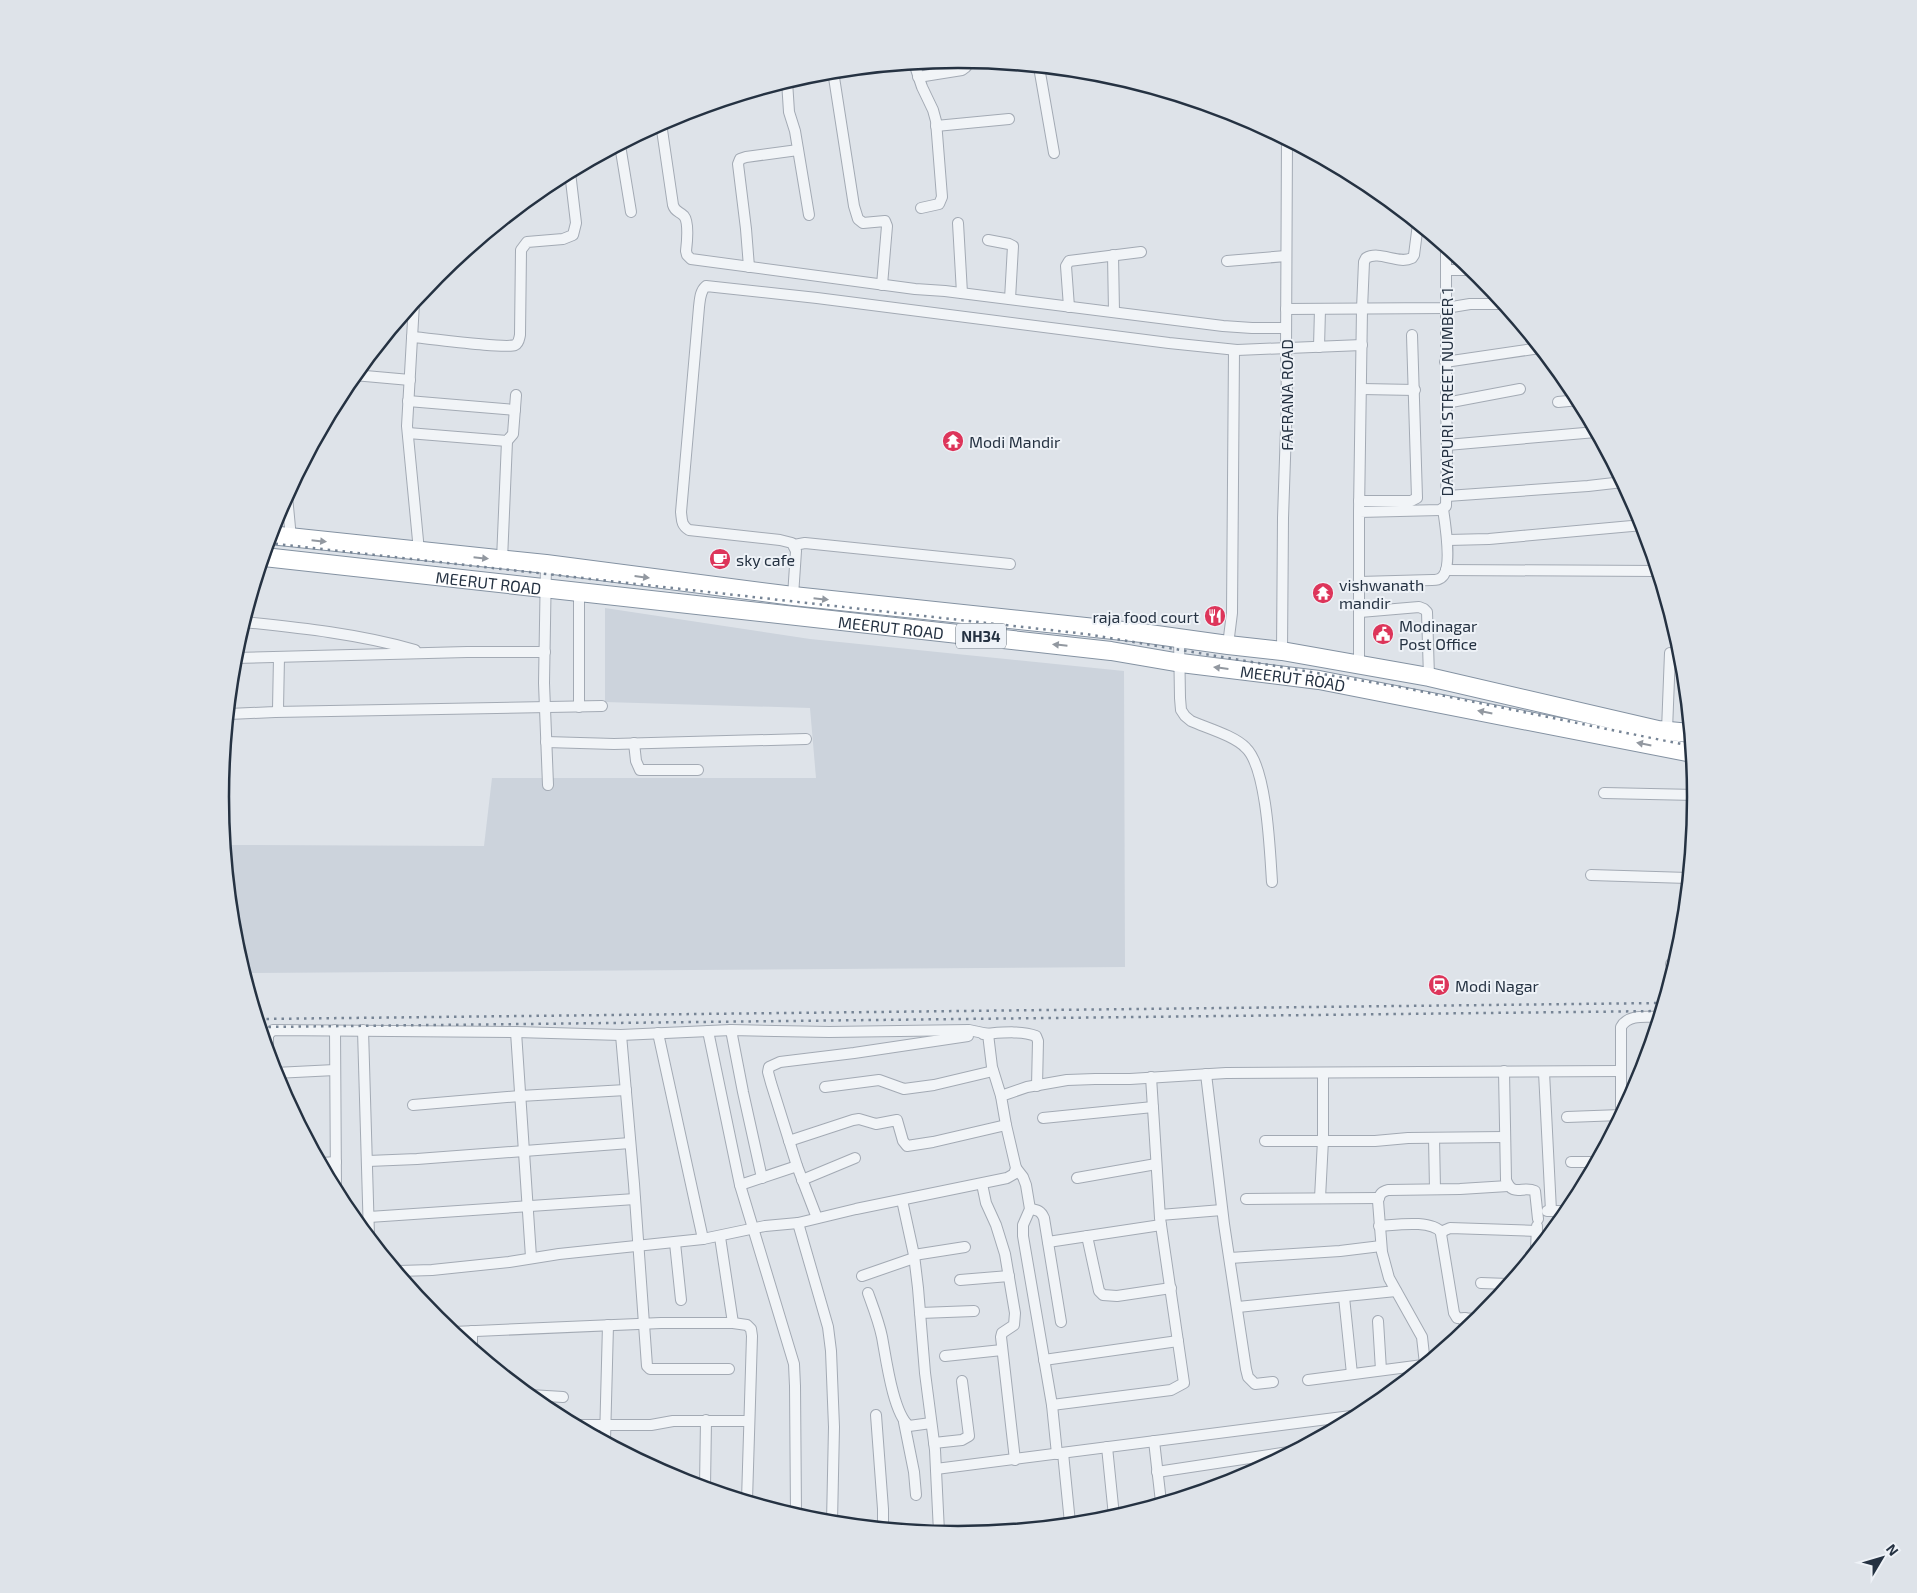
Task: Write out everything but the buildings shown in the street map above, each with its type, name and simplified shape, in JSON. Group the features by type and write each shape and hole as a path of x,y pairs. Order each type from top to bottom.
{"highway":[{"name":"MEERUT ROAD","path":"278,537 546,564 793,596 1123,631 1228,646 1282,651 1429,677 1684,732"},
{"name":"MEERUT ROAD","path":"270,558 1122,653 1180,663 1318,680 1686,752"},
{"path":"1122,653 1123,631"}],"street":[{"path":"918,77 964,68"},
{"path":"916,69 933,110 942,200 939,204 921,208"},
{"path":"1040,73 1054,153"},
{"path":"834,79 854,206 858,219 864,223 881,220 885,221 887,226 882,285"},
{"path":"787,88 789,112 795,131 809,216"},
{"path":"936,126 1009,119"},
{"path":"662,131 672,204 675,210 684,216 686,221 687,255 691,259 882,285 962,293 1223,326 1286,328"},
{"name":"FAFRANA ROAD","path":"1282,651 1287,399 1286,146"},
{"path":"749,268 746,221 738,164 740,159 798,150"},
{"path":"621,151 631,212"},
{"path":"412,337 499,345 515,344 518,342 520,335 521,250 527,242 564,239 573,235 576,223 571,179"},
{"path":"958,223 962,293"},
{"path":"1359,665 1362,309 1366,258 1372,255 1404,260 1412,258 1417,230"},
{"path":"988,240 1013,246 1010,299"},
{"path":"1069,307 1067,262 1140,252"},
{"path":"1113,255 1114,312"},
{"name":"DAYAPURI STREET NUMBER 1","path":"1359,512 1440,510 1446,506 1446,255"},
{"path":"1227,261 1286,256"},
{"path":"1446,270 1462,270"},
{"path":"793,596 796,551 794,545 790,542 689,530 684,527 682,522 681,512 700,294 706,286 1234,350 1362,345"},
{"path":"1286,309 1446,308 1463,304 1496,304"},
{"path":"1319,347 1320,309"},
{"path":"413,312 408,433 419,551"},
{"path":"1359,501 1411,501 1417,498 1412,335"},
{"path":"1445,362 1534,349"},
{"path":"1228,646 1232,613 1234,350"},
{"path":"363,376 410,380"},
{"path":"1362,389 1415,390"},
{"path":"1446,403 1520,389"},
{"path":"502,560 507,441 513,434 516,395"},
{"path":"408,401 515,410"},
{"path":"1558,402 1571,401"},
{"path":"408,433 507,441"},
{"path":"1447,445 1590,433"},
{"path":"1447,496 1616,483"},
{"path":"1359,582 1439,579 1444,575 1448,540 1443,509"},
{"path":"288,511 291,538"},
{"path":"1448,540 1489,539 1635,526"},
{"path":"794,545 805,543 1010,564"},
{"path":"546,564 545,707 548,785"},
{"path":"1446,570 1652,571"},
{"path":"579,592 579,707"},
{"path":"1360,612 1411,608 1424,609 1427,612 1429,677"},
{"path":"251,623 380,640 426,653"},
{"path":"1180,638 1181,710 1191,721 1241,743 1248,749 1254,759 1268,816 1272,882"},
{"path":"243,658 545,652"},
{"path":"1667,730 1670,653"},
{"path":"274,712 278,709 279,704 279,657"},
{"path":"235,714 602,706"},
{"path":"546,742 634,743 806,739"},
{"path":"634,743 636,761 640,770 698,770"},
{"path":"1604,793 1688,795"},
{"path":"1591,875 1682,878"},
{"path":"1621,1100 1621,1027 1623,1022 1629,1019 1653,1017"},
{"path":"269,1034 272,1030 516,1032 620,1035 731,1030 829,1032 969,1030 988,1034"},
{"path":"335,1030 336,1176"},
{"path":"363,1030 369,1226"},
{"path":"731,1030 762,1178"},
{"path":"708,1031 740,1185 794,1364 796,1395 796,1507"},
{"path":"516,1032 531,1257"},
{"path":"658,1033 703,1239"},
{"path":"988,1034 993,1071 1001,1096 1016,1168 1026,1185 1030,1209 1023,1225 1023,1236 1069,1516"},
{"path":"817,1218 789,1141 768,1072 769,1067 775,1064 961,1036 1030,1034 1036,1036 1038,1041 1037,1086"},
{"path":"620,1035 639,1246 647,1366 650,1370 728,1369"},
{"path":"284,1073 335,1070"},
{"path":"824,1087 879,1080 904,1089 934,1085 993,1071"},
{"path":"1504,1071 1506,1180 1508,1186 1513,1190 1532,1189 1535,1191 1538,1219 1536,1241"},
{"path":"1001,1096 1010,1091 1066,1080 1206,1074 1620,1071"},
{"path":"1544,1072 1551,1211"},
{"path":"1320,1198 1323,1140 1323,1073"},
{"path":"1206,1074 1222,1210 1248,1377 1255,1384 1273,1382"},
{"path":"1052,1405 1172,1390 1184,1383 1160,1220 1151,1077"},
{"path":"413,1105 626,1090"},
{"path":"1044,1118 1153,1107"},
{"path":"1567,1117 1614,1115"},
{"path":"789,1141 859,1119 876,1124 897,1120 903,1141 908,1146 1006,1125"},
{"path":"1265,1141 1375,1141 1505,1137"},
{"path":"1434,1138 1435,1189"},
{"path":"368,1161 630,1143"},
{"path":"802,1180 855,1158"},
{"path":"328,1163 336,1162"},
{"path":"1571,1162 1589,1162"},
{"path":"1077,1178 1156,1164"},
{"path":"740,1185 798,1166"},
{"path":"406,1272 509,1262 531,1257 703,1239 798,1222 982,1184 1007,1178 1014,1174 1016,1168"},
{"path":"982,1184 986,1203 1000,1234 1016,1320 1014,1325 1002,1333 1002,1350 1015,1460"},
{"path":"1423,1358 1422,1336 1389,1278 1381,1246 1379,1198 1382,1192 1388,1190 1508,1186"},
{"path":"1246,1199 1379,1198"},
{"path":"369,1217 635,1199"},
{"path":"902,1200 914,1257 934,1444 939,1525"},
{"path":"1030,1209 1038,1210 1042,1213 1061,1322"},
{"path":"1048,1242 1222,1210"},
{"path":"1538,1219 1545,1212 1558,1212"},
{"path":"798,1222 828,1328 831,1351 834,1427 832,1514"},
{"path":"1380,1226 1426,1225 1435,1226 1442,1232"},
{"path":"1442,1232 1450,1228 1536,1231"},
{"path":"1442,1232 1441,1241 1454,1313 1457,1318 1466,1318"},
{"path":"720,1236 733,1323"},
{"path":"1087,1236 1099,1291 1103,1295 1117,1296 1171,1288"},
{"path":"675,1243 681,1300"},
{"path":"1230,1258 1340,1251 1381,1246"},
{"path":"862,1276 914,1257 965,1247"},
{"path":"960,1280 1009,1276"},
{"path":"1481,1283 1501,1284"},
{"path":"1238,1307 1396,1291"},
{"path":"868,1293 882,1336 896,1404 904,1422 914,1472 916,1496"},
{"path":"1344,1297 1352,1374"},
{"path":"920,1314 974,1311"},
{"path":"1378,1321 1381,1370"},
{"path":"464,1331 644,1324 733,1323 747,1325 751,1329 747,1494"},
{"path":"605,1434 608,1325"},
{"path":"472,1331 472,1339"},
{"path":"1044,1360 1178,1341"},
{"path":"945,1356 1002,1350"},
{"path":"1308,1380 1413,1366"},
{"path":"934,1444 962,1440 969,1436 962,1381"},
{"path":"543,1396 563,1397"},
{"path":"876,1415 883,1521"},
{"path":"936,1469 1340,1417"},
{"path":"588,1425 651,1425 673,1421 706,1420 749,1421"},
{"path":"705,1480 706,1420"},
{"path":"904,1422 909,1426 931,1423"},
{"path":"1154,1441 1160,1497"},
{"path":"1107,1447 1113,1508"},
{"path":"1157,1472 1270,1455"}],"shaded area":[{"path":"605,608 810,639 1124,671 1125,967 251,973 236,892 231,845 484,846 492,778 816,778 810,708 605,702"}],"railway":[{"path":"275,544 1086,634 1400,687 1686,745"},
{"path":"264,1019 1658,1003"},
{"path":"267,1027 1655,1011"}],"place":[{"name":"Modi Mandir","path":"953,441"},
{"name":"sky cafe","path":"720,559"},
{"name":"vishwanath mandir","path":"1323,593"},
{"name":"raja food court","path":"1215,616"},
{"name":"Modinagar Post Office","path":"1383,634"},
{"name":"Modi Nagar","path":"1439,985"}]}
